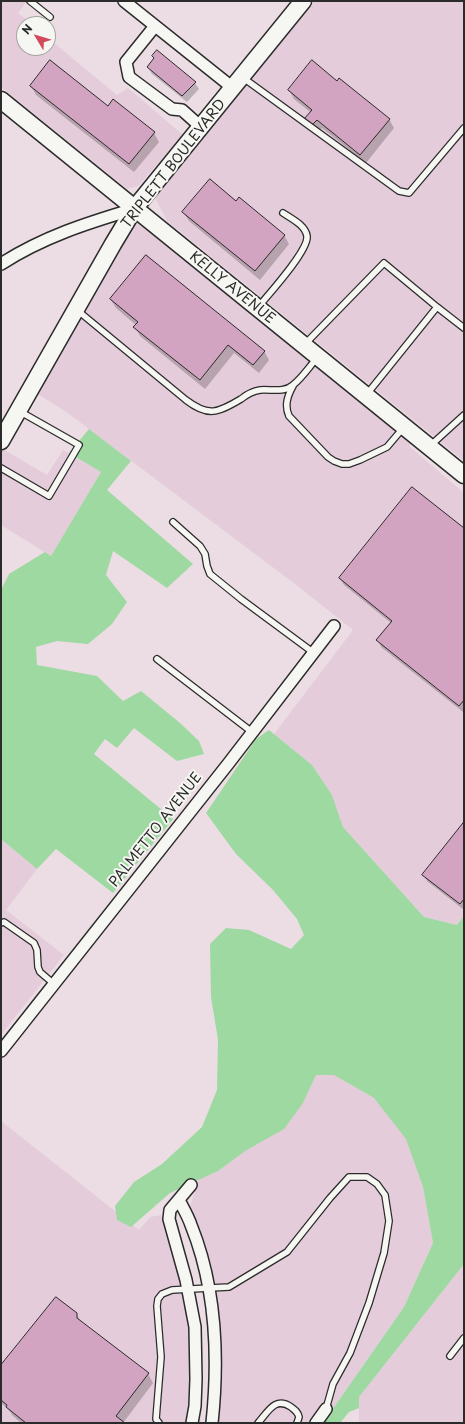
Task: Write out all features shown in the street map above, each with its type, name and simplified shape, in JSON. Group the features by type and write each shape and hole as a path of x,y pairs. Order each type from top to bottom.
{"main road":[{"name":"TRIPLETT BOULEVARD","path":"1,441 134,209 303,1"},
{"name":"KELLY AVENUE","path":"1,100 464,475"}],"street":[{"path":"124,1 155,26 237,83"},
{"path":"155,26 126,62 129,77 172,109 182,110 201,127"},
{"path":"1,264 22,251 45,240 86,224 134,209"},
{"name":"PALMETTO AVENUE","path":"2,1047 54,984 314,654 334,626"},
{"path":"191,1185 170,1210 169,1219 181,1258 195,1333 196,1379 192,1423"},
{"path":"179,1200 191,1224 207,1275 213,1314 215,1338 215,1381 212,1423"},
{"path":"316,1423 326,1409"}],"lane":[{"path":"30,1 49,16"},
{"path":"237,83 399,191 409,193 464,128"},
{"path":"258,308 301,253 307,242 307,235 300,225 283,213"},
{"path":"304,346 384,263 464,328"},
{"path":"365,396 437,307"},
{"path":"76,310 197,409 208,412 219,411 259,390 286,390 293,386"},
{"path":"318,357 293,386 287,400 287,412 289,416 328,457 338,463 350,464 387,447 404,427"},
{"path":"1,468 49,496 79,445 18,411"},
{"path":"429,447 464,415"},
{"path":"173,522 200,546 206,554 207,566 210,574 314,654"},
{"path":"157,659 252,732"},
{"path":"1,923 4,922 34,943 37,950 38,967 40,972 54,984"},
{"path":"158,1423 156,1419 161,1357 157,1306 158,1299 162,1294 172,1290 228,1287 287,1252 330,1198 349,1177 367,1176 377,1184 385,1195 388,1221 384,1252 369,1303 350,1353 332,1384 326,1409"},
{"path":"450,1356 464,1338"},
{"path":"258,1423 273,1405 279,1403 285,1403 298,1413 299,1417 297,1423"}],"shaded area":[{"path":"1,1 27,1 18,13 22,16 16,16 16,56 56,56 56,45 117,95 128,88 183,135 138,186 127,189 1,87"},
{"path":"315,1 464,1 464,461 167,221 155,198 177,163 212,126"},
{"path":"134,209 417,437 409,446 464,493 464,916 457,925 424,917 343,827 332,795 312,765 274,734 353,630 295,584 65,411 31,390"},
{"path":"1,448 47,475 63,450 101,472 51,556 1,525"},
{"path":"1,839 37,869 6,910 64,955 1,1035"},
{"path":"316,1075 334,1075 374,1098 406,1138 423,1187 433,1243 404,1307 323,1423 218,1423 223,1371 218,1302 205,1245 190,1206 199,1179 218,1171 303,1103"},
{"path":"1,1121 139,1230 150,1217 161,1215 171,1241 190,1320 190,1390 188,1423 1,1423"},
{"path":"464,1264 464,1423 359,1423 359,1397"}],"green space":[{"path":"89,429 131,461 107,490 193,564 167,588 113,551 106,575 127,602 112,624 88,644 57,641 36,647 37,665 97,676 123,701 141,691 180,723 199,741 204,754 177,761 134,728 117,748 105,739 94,754 173,819 113,893 56,849 37,869 1,839 1,590 9,574 45,552 51,556 101,472 69,453"},
{"path":"269,730 312,765 332,795 343,827 424,917 457,925 464,916 464,1264 359,1397 359,1408 349,1412 340,1423 323,1423 404,1307 433,1243 423,1187 406,1139 374,1098 334,1075 316,1075 303,1103 284,1129 245,1151 218,1171 170,1193 131,1227 117,1220 115,1206 134,1182 162,1164 202,1127 217,1090 218,1040 211,997 210,944 226,928 249,930 291,949 304,935 297,919 273,890 236,854 206,813 256,739"}],"building":[{"path":"157,50 196,82 182,96 147,67 154,58 152,56"},
{"path":"50,60 108,106 113,99 155,132 129,164 30,86"},
{"path":"312,60 337,81 339,78 390,119 360,155 317,120 311,126 303,120 312,110 288,90"},
{"path":"210,179 236,201 239,197 285,235 255,271 182,212"},
{"path":"146,255 265,351 253,365 228,345 200,380 133,327 138,322 110,299"},
{"path":"412,487 464,528 464,700 459,706 376,640 392,621 339,578"},
{"path":"464,822 464,899 460,904 422,875"},
{"path":"56,1297 77,1313 77,1318 149,1373 116,1416 125,1423 26,1423 6,1407 7,1405 1,1400 1,1365"}]}
